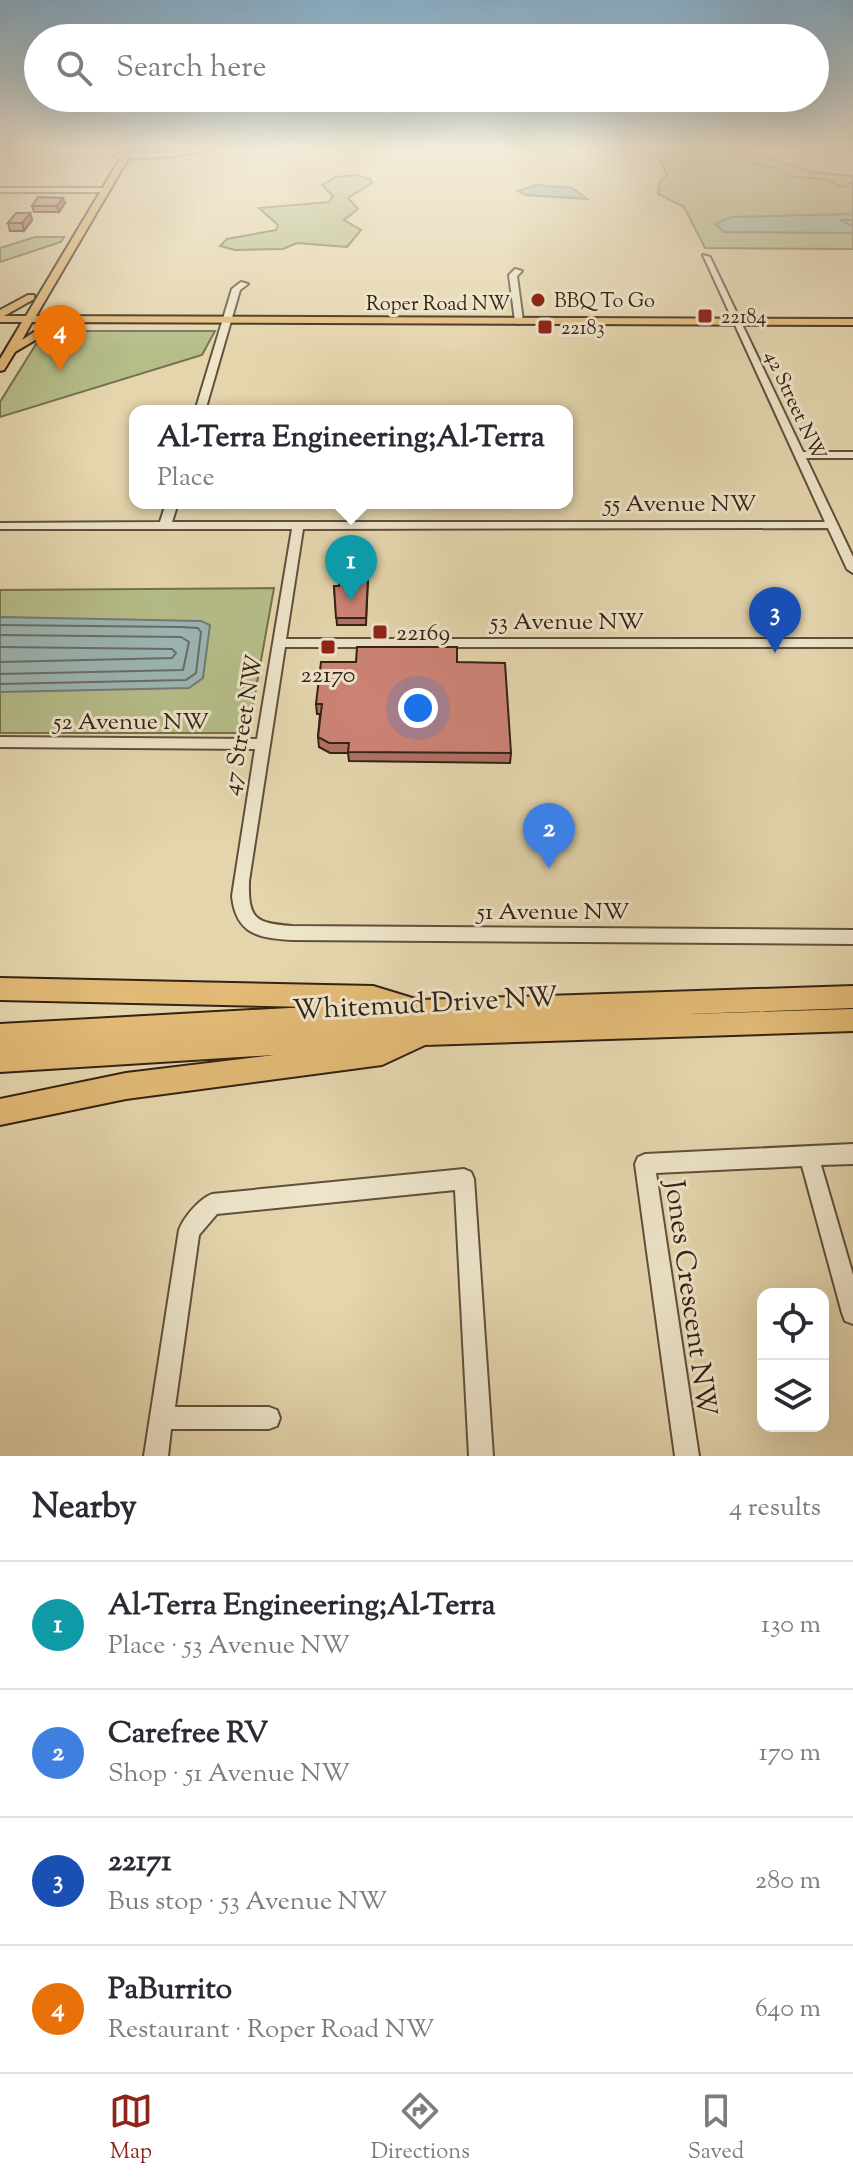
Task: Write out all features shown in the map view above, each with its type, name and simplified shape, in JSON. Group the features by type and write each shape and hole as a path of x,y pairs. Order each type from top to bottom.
{"highway":[{"path":"0,989 373,997 430,1022"},
{"name":"Whitemud Drive NW","path":"0,1036 430,1022 853,997"},
{"name":"Whitemud Drive NW","path":"0,1060 430,1022 853,1020"},
{"path":"0,1112 126,1086 382,1053 430,1022"}],"main road":[{"path":"0,368 3,346 22,322 85,215"},
{"path":"0,316 36,297"},
{"path":"36,297 43,308 82,322"},
{"name":"Roper Road NW","path":"0,316 22,322"},
{"name":"Roper Road NW","path":"0,325 22,322 220,321 853,322"},
{"path":"3,346 82,322"}],"street":[{"name":"42 Street NW","path":"706,257 853,569"},
{"path":"518,271 513,275 519,321"},
{"path":"201,405 220,321 236,289 244,284"},
{"path":"799,455 853,455"},
{"path":"165,526 170,509"},
{"name":"55 Avenue NW","path":"0,526 832,525"},
{"name":"47 Street NW","path":"253,926 245,920 239,903 298,527"},
{"name":"53 Avenue NW","path":"281,643 853,643"},
{"name":"52 Avenue NW","path":"0,742 263,744"},
{"name":"51 Avenue NW","path":"253,926 292,933 853,937"},
{"name":"Jones Crescent NW","path":"687,1456 645,1164 853,1154"},
{"path":"809,1156 853,1313"},
{"path":"156,1456 189,1230 203,1211 212,1204 464,1179 481,1456"},
{"path":"162,1418 269,1418"}],"green space":[{"path":"267,215 350,215 344,220 361,230 347,247 297,243 283,249 235,250 220,246 227,239 276,230 278,225"},
{"path":"688,215 853,215 853,249 705,248"},
{"path":"35,237 64,237 61,242 0,262 0,248"},
{"path":"74,331 215,331 202,355 0,417 0,402 36,344"},
{"path":"274,588 248,733 0,733 0,590"}],"water":[{"path":"853,215 853,220 840,220 853,226 853,233 724,232 715,224 731,217"},
{"path":"0,617 201,621 210,625 203,678 189,688 0,692"}],"building":[{"path":"14,215 28,215 22,223 8,223"},
{"path":"339,578 368,578 366,618 336,618 334,586 339,586"},
{"path":"357,647 457,647 457,662 505,663 511,753 348,752 349,743 329,743 318,737 322,704 316,704 321,662 356,662"}],"place":[{"name":"BBQ To Go","path":"538,300"},
{"name":"22184","path":"705,316"},
{"name":"22183","path":"545,327"},
{"name":"PaBurrito","path":"60,371"},
{"name":"Al-Terra Engineering;Al-Terra","path":"351,601"},
{"name":"22169","path":"380,632"},
{"name":"22170","path":"328,647"},
{"name":"22171","path":"775,653"},
{"name":"Carefree RV","path":"549,869"}]}
